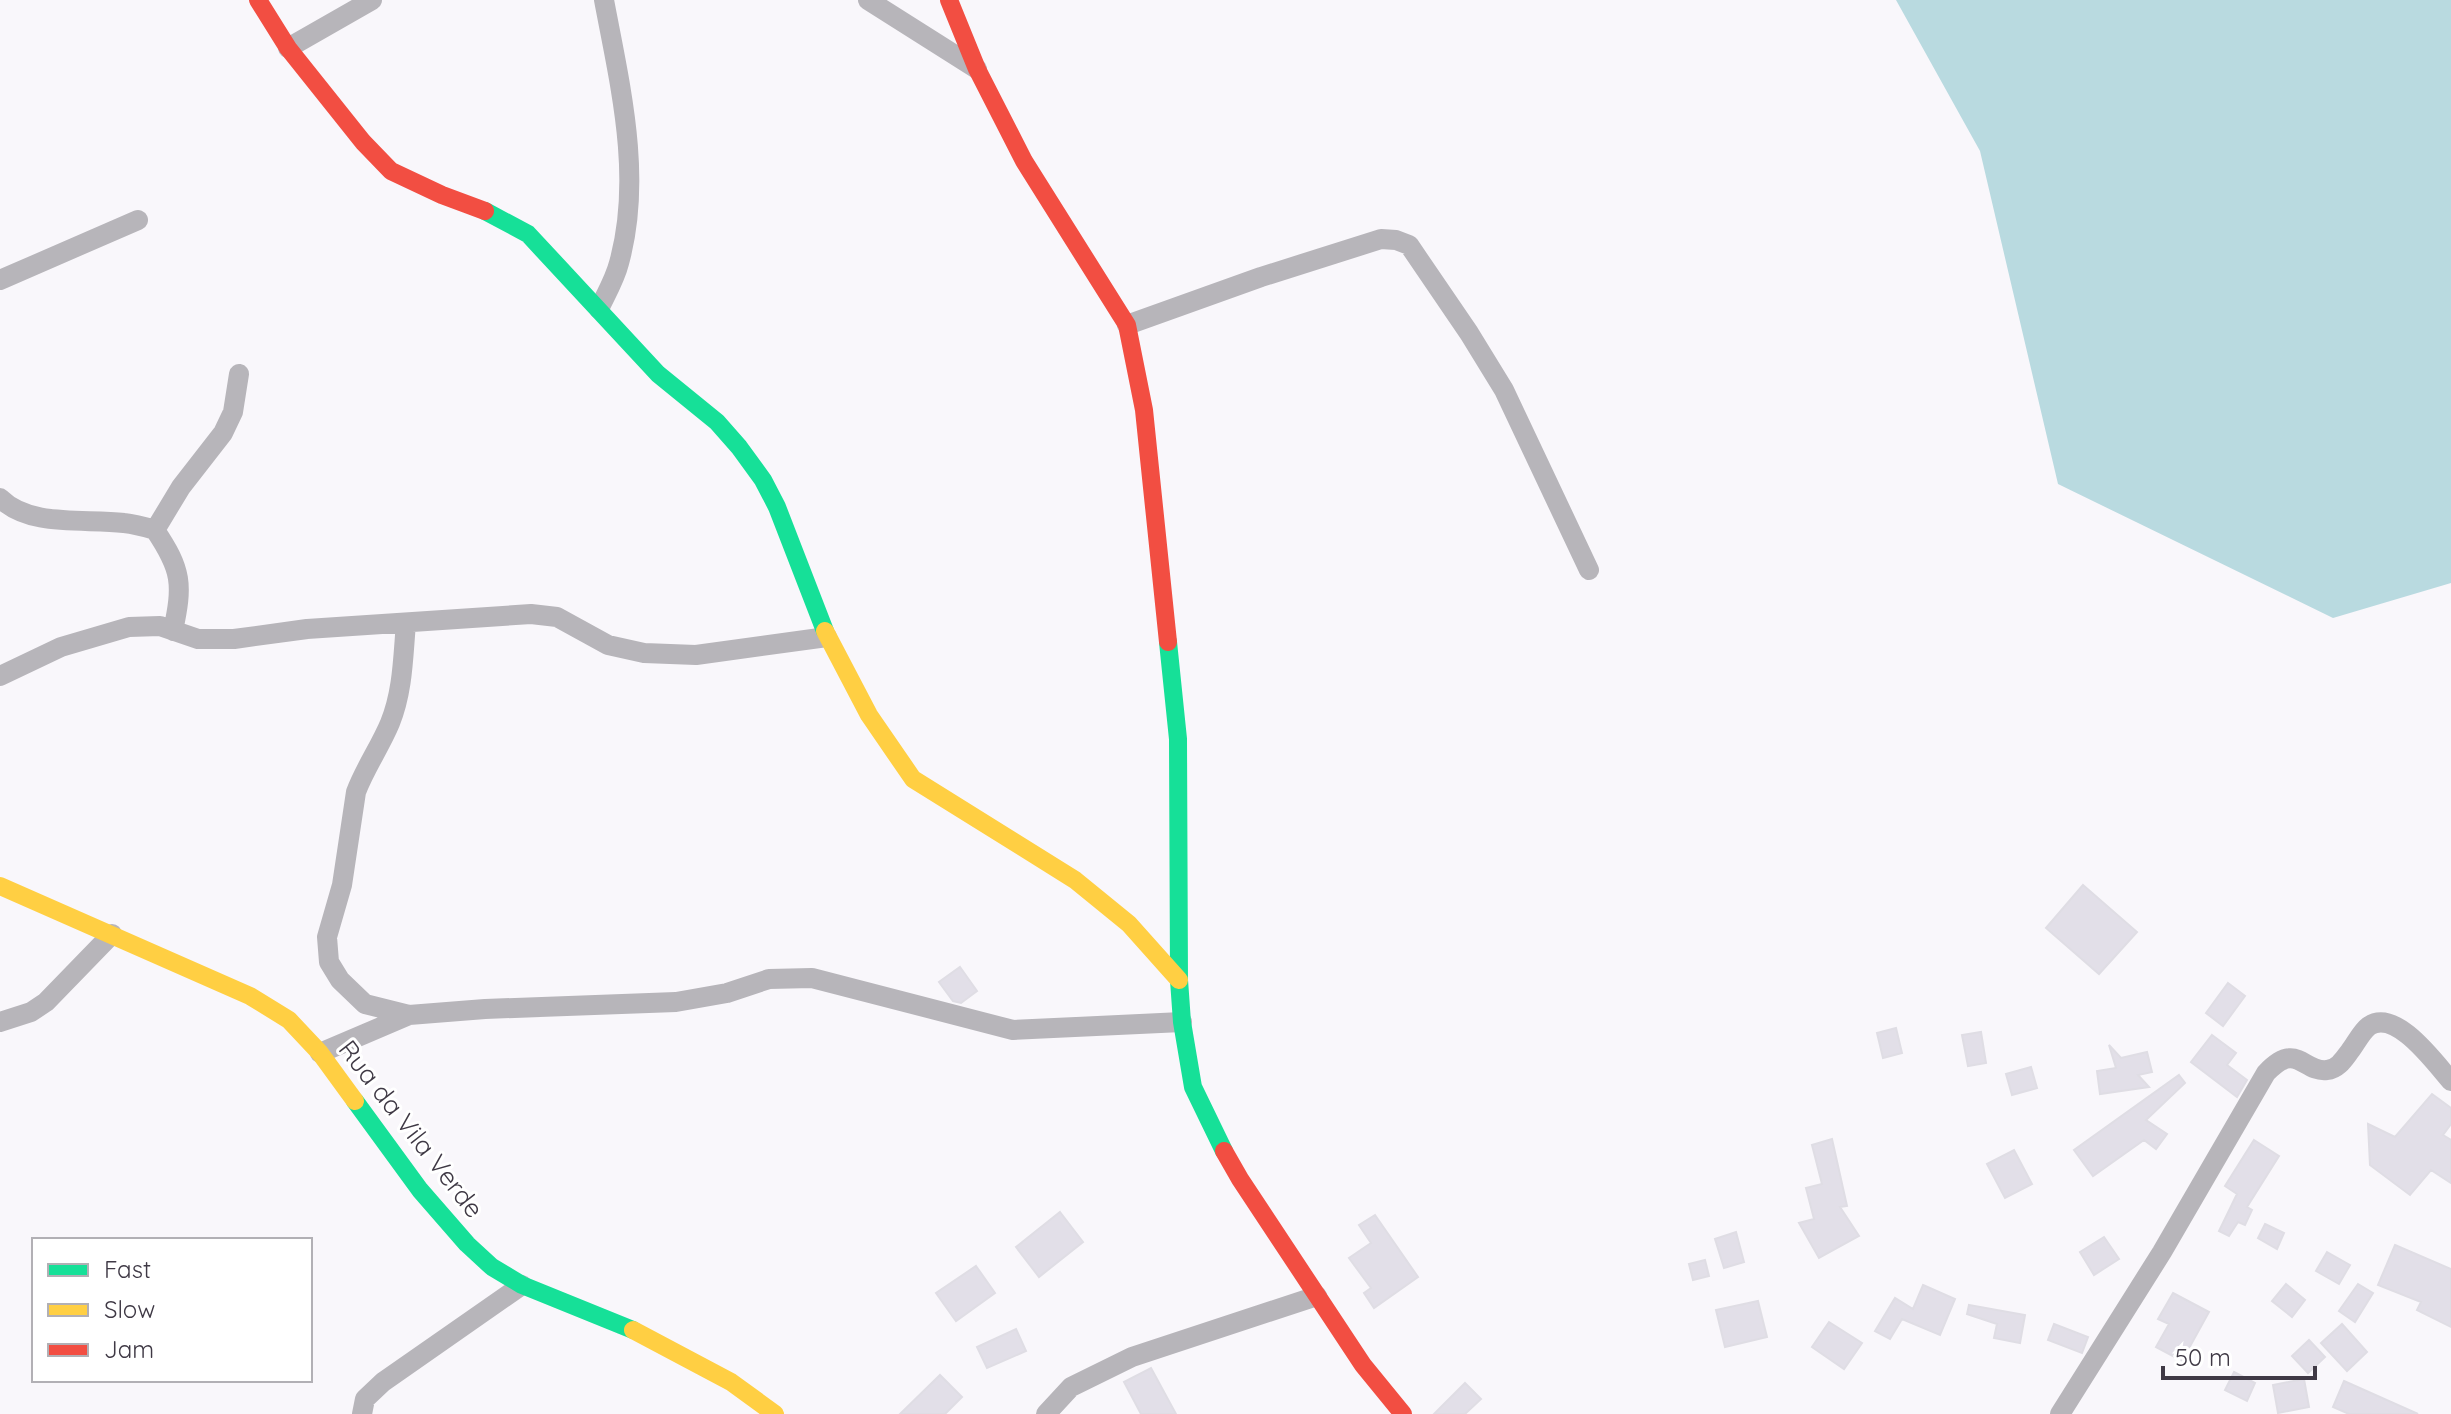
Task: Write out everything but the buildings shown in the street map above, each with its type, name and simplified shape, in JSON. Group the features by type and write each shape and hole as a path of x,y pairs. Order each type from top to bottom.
{"street":[{"path":"258,0 288,48 363,142 391,171 483,210 528,234 658,374 717,422 739,447 763,480 777,507 827,637 869,715 913,779 1075,880 1129,924 1179,980"},
{"path":"288,48 372,0"},
{"path":"599,309 619,265 628,211 628,147 604,0"},
{"path":"868,0 977,69"},
{"path":"949,0 977,69 1024,161 1127,325 1144,410 1178,739 1179,980 1182,1022 1193,1087 1216,1137 1317,1296 1363,1365 1403,1414"},
{"path":"0,280 138,220"},
{"path":"1127,325 1261,277 1381,239 1409,245 1504,390 1589,570"},
{"path":"155,530 181,487 223,433 233,412 239,374"},
{"path":"0,498 7,505 37,516 75,522 123,523 155,530 172,555 179,577 179,604 173,631"},
{"path":"0,676 61,647 129,627 160,626 198,639 234,639 307,629 531,614 557,617 608,645 644,653 696,655 827,637"},
{"path":"406,623 400,691 391,720 356,792 342,885 327,937 329,962 340,980 365,1004 409,1015 676,1002 727,993 769,979 812,978 1013,1030 1182,1022"},
{"name":"Rua da Vila Verde","path":"0,886 250,996 289,1020 320,1053 420,1190 467,1244 492,1267 522,1285 636,1331 731,1382 775,1414"},
{"path":"0,1022 31,1012 46,1002 112,934"},
{"path":"320,1053 409,1015"},
{"path":"2060,1414 2162,1252 2266,1073 2275,1063 2298,1059 2323,1071 2336,1068 2368,1027 2381,1021 2393,1024 2411,1038 2451,1081"},
{"path":"362,1414 365,1399 383,1382 522,1285"},
{"path":"1046,1414 1071,1387 1132,1357 1317,1296"}],"water":[{"path":"1896,0 2451,0 2451,583 2333,618 2058,484 1980,151"}],"traffic: fast":[{"path":"485,211 528,234 658,374 717,422 739,447 763,480 777,507 825,631"},
{"path":"1168,642 1178,739 1179,980 1182,1022 1193,1087 1224,1151"},
{"path":"355,1101 420,1190 467,1244 492,1267 522,1285 633,1330"}],"traffic: slow":[{"path":"825,631 869,715 913,779 1075,880 1129,924 1179,980"},
{"path":"0,886 250,996 289,1020 320,1053 355,1101"},
{"path":"633,1330 731,1382 775,1414"}],"traffic: jam":[{"path":"258,0 288,48 363,142 391,171 485,211"},
{"path":"949,0 977,69 1024,161 1127,325 1144,410 1168,642"},
{"path":"1224,1151 1363,1365 1403,1414"}]}
